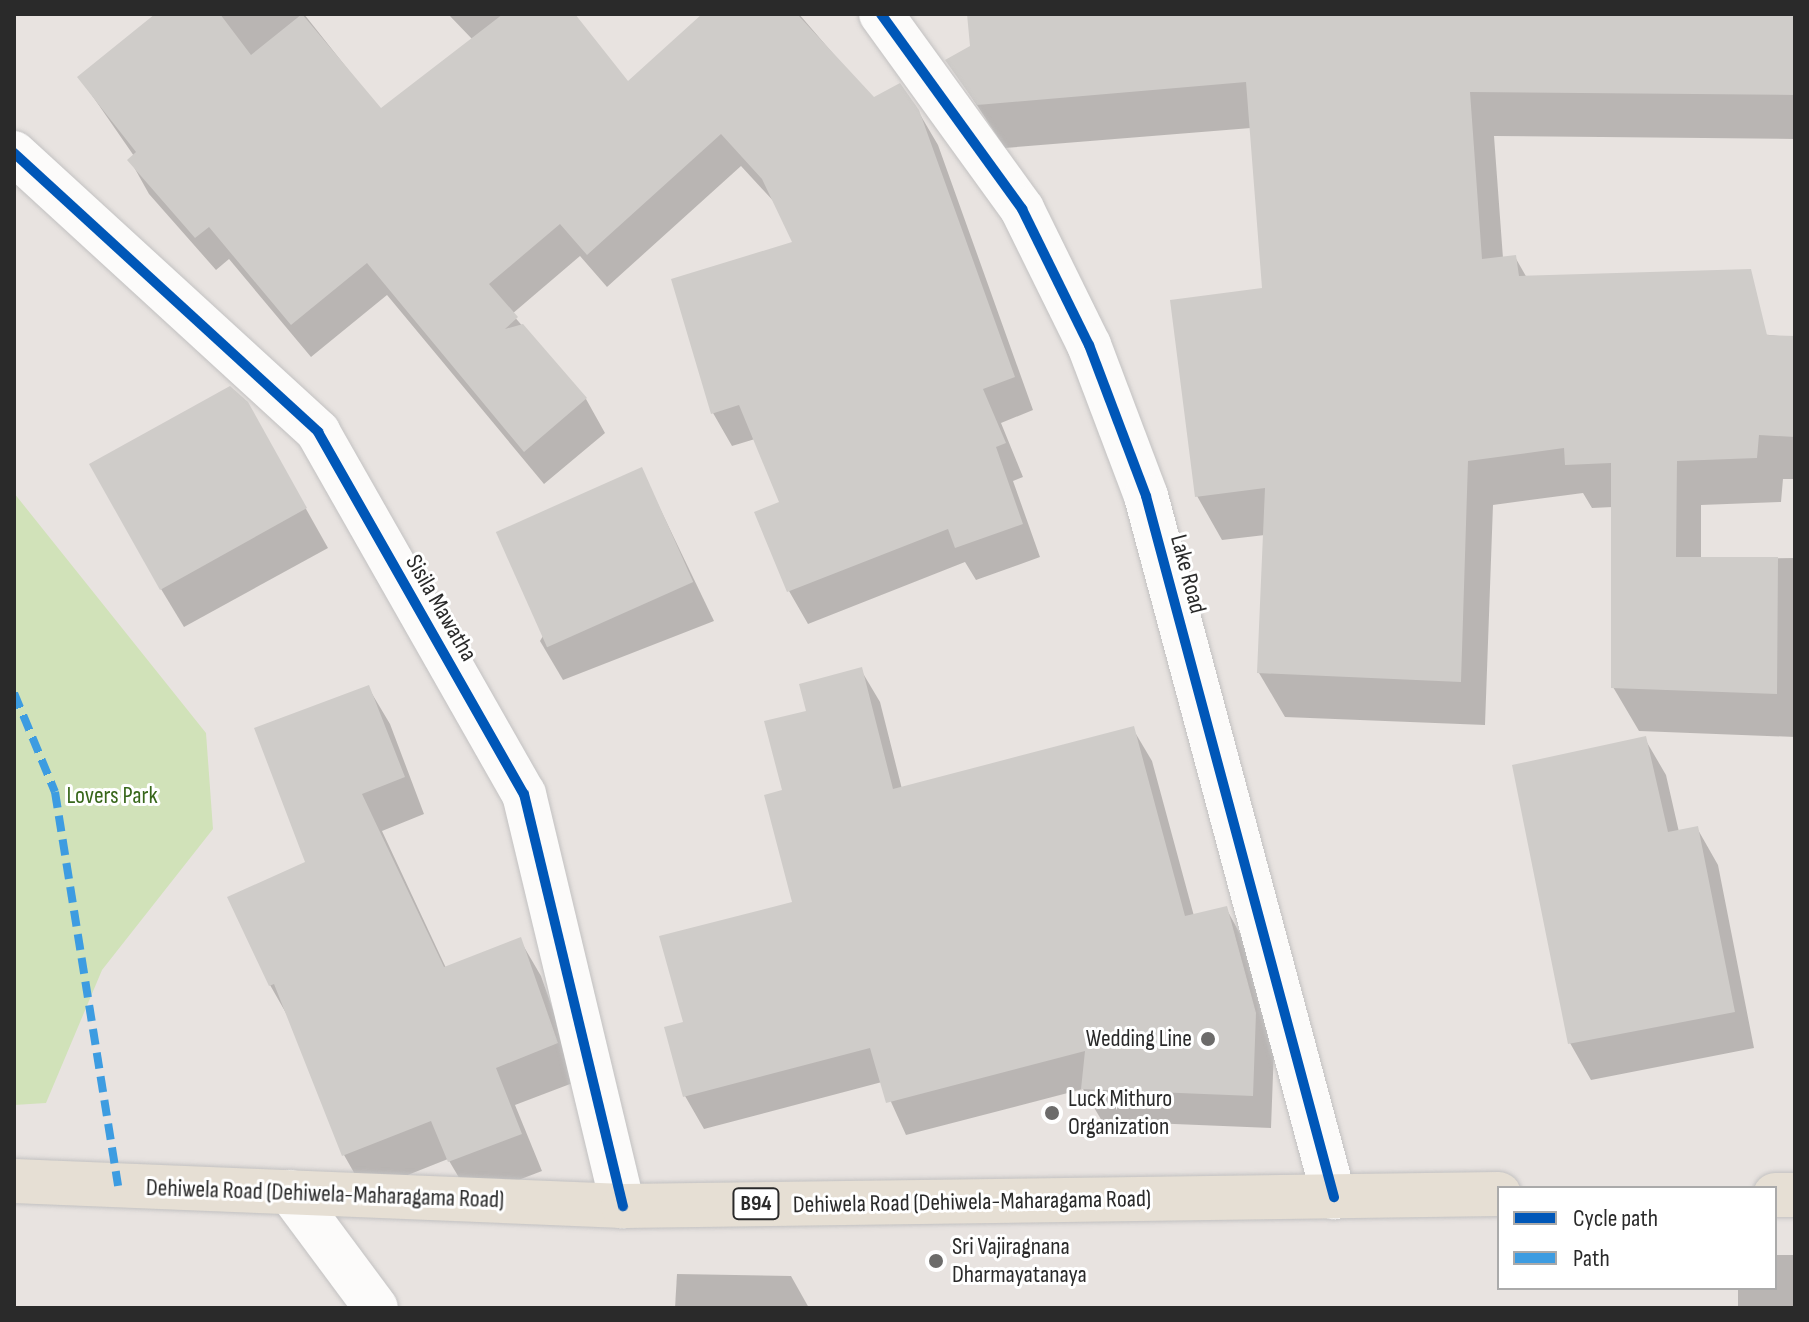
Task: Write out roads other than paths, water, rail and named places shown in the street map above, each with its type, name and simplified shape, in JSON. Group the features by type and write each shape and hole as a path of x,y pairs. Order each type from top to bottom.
{"main road":[{"name":"Dehiwela Road (Dehiwela-Maharagama Road)","path":"14,1181 623,1206 1497,1194"}],"street":[{"name":"Lake Road","path":"881,14 1022,209 1089,345 1146,496 1334,1197"},
{"name":"Sisila Mawatha","path":"14,153 318,432 524,794 623,1206"},
{"path":"290,1192 376,1308"}],"place":[{"name":"Wedding Line","path":"1208,1039"},
{"name":"Luck Mithuro Organization","path":"1052,1113"},
{"name":"Sri Vajiragnana Dharmayatanaya","path":"936,1261"}],"park label":[{"name":"Lovers Park","path":"112,796"}]}
